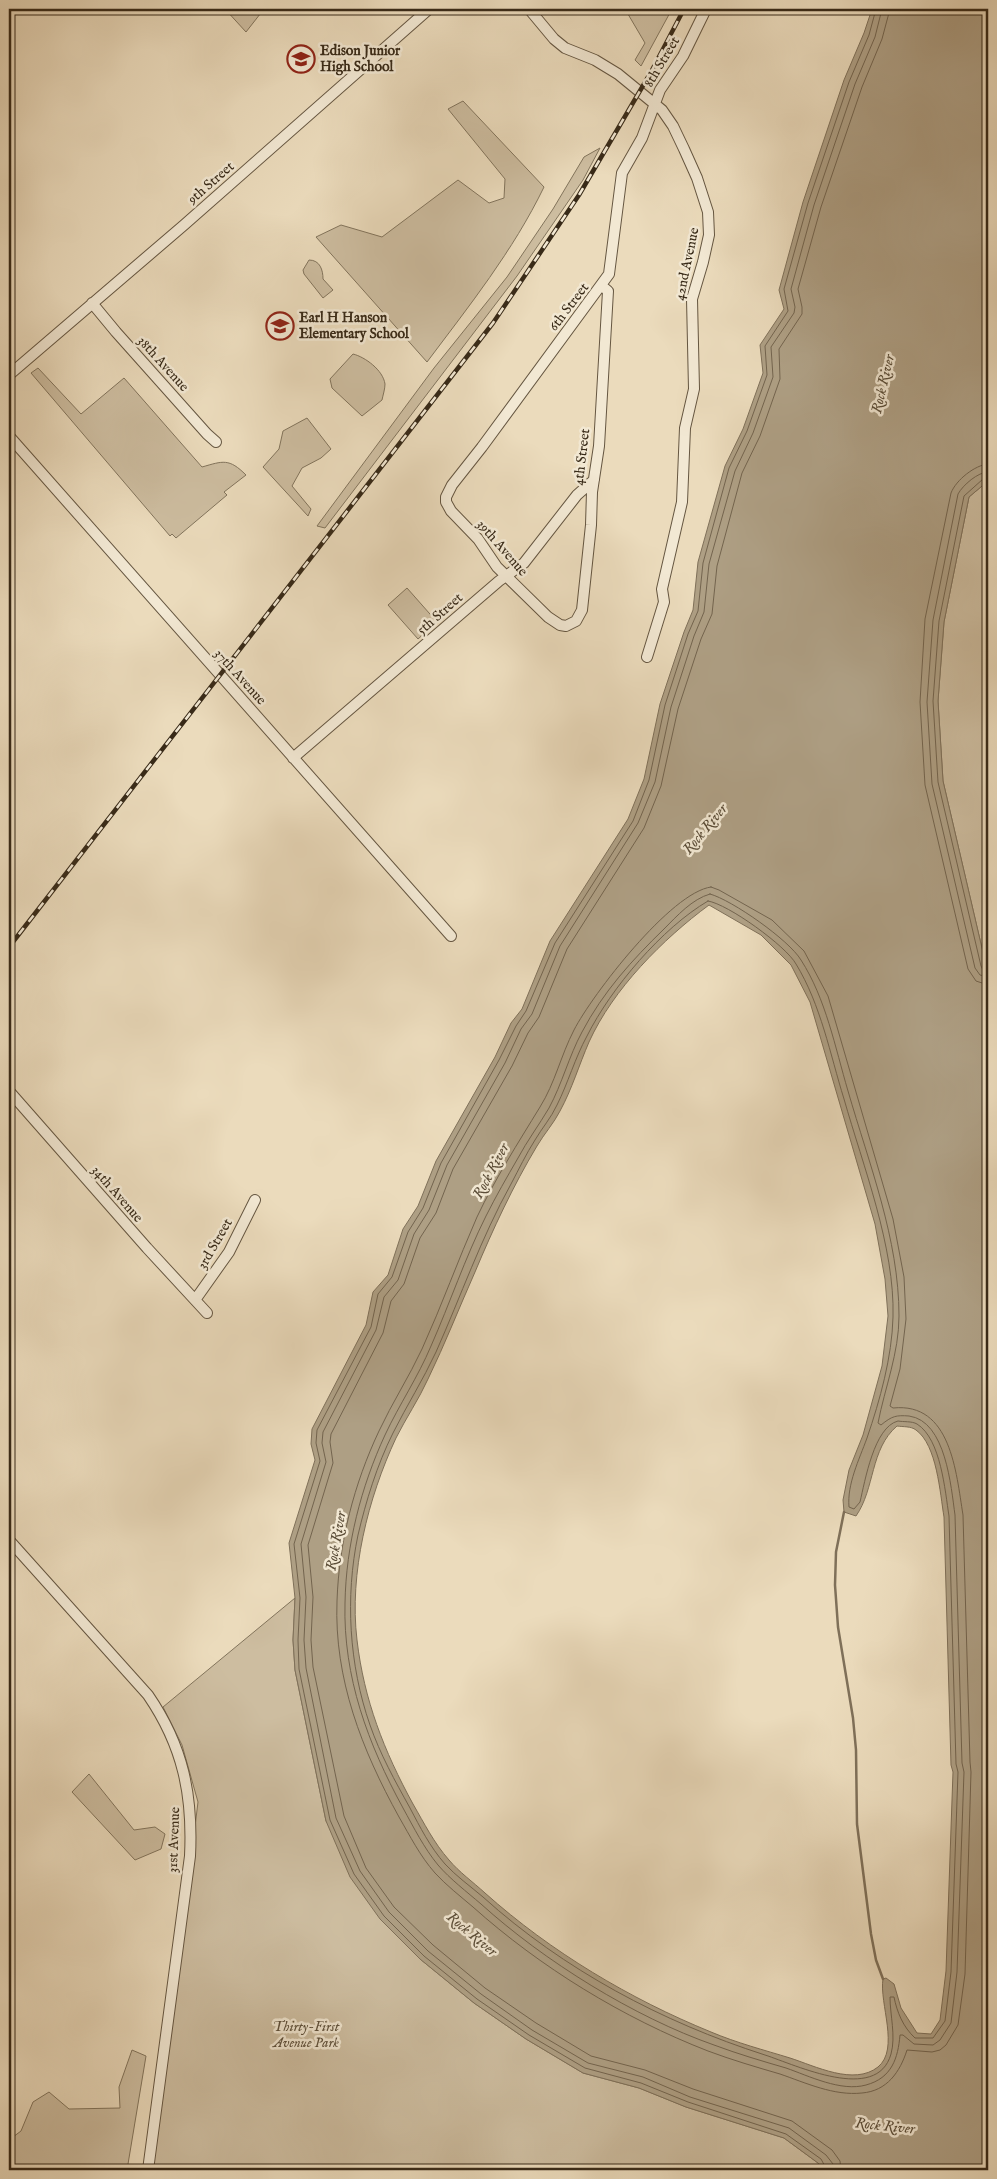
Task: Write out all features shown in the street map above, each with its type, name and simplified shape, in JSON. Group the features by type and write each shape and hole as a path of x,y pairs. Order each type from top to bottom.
{"street":[{"name":"9th Street","path":"9,375 429,9"},
{"name":"42nd Avenue","path":"529,9 554,39 565,48 595,60 618,74 654,102 668,118 703,194 710,222 704,262 692,299 694,389 685,428 682,459 682,502 662,588 664,602 647,657"},
{"name":"8th Street","path":"654,102 683,56 706,9"},
{"name":"6th Street","path":"446,502 448,491 452,484 482,447 609,274 622,173 642,138 654,102"},
{"name":"4th Street","path":"566,626 576,620 582,610 599,437 608,290 602,286"},
{"name":"38th Avenue","path":"92,303 122,339 216,442"},
{"name":"37th Avenue","path":"9,436 452,936"},
{"name":"5th Street","path":"293,758 506,576 524,563 577,495 594,480"},
{"name":"39th Avenue","path":"446,502 451,511 478,539 506,576 548,617 560,625 566,626"},
{"name":"34th Avenue","path":"9,1091 207,1313"},
{"name":"3rd Street","path":"195,1300 229,1252 255,1200"},
{"name":"31st Avenue","path":"9,1540 148,1695 169,1730 184,1770 190,1806 190,1856 148,2170"}],"green space":[{"path":"225,9 264,9 246,32"},
{"path":"625,9 672,9 641,66 635,60 645,43"},
{"path":"463,101 544,187 532,211 504,256 427,362 316,237 341,225 382,237 458,180 489,203 504,198 505,179 448,109"},
{"path":"600,148 583,180 517,276 325,528 317,526 434,368 507,277 553,209 584,157"},
{"path":"309,260 313,260 318,264 323,279 333,290 323,298 304,274 303,270"},
{"path":"353,354 373,365 381,374 385,384 382,400 362,416 332,388 330,379"},
{"path":"38,368 81,414 124,378 202,467 226,462 235,466 246,475 224,492 227,495 176,538 172,534 170,536 31,373"},
{"path":"307,418 331,449 321,458 302,468 292,486 311,509 308,516 263,467 279,449 283,431"},
{"path":"988,481 988,974 943,781 938,701 944,622 969,497"},
{"path":"407,588 437,622 418,639 388,605"},
{"name":"Thirty-First Avenue Park","path":"295,1598 293,1640 295,1670 326,1821 420,1959 474,2003 526,2039 583,2073 639,2088 686,2107 784,2138 818,2163 824,2170 153,2170 198,1802 182,1745 163,1707"},
{"path":"89,1774 134,1830 155,1827 165,1834 161,1849 135,1860 72,1792"},
{"path":"132,2050 146,2056 127,2170 9,2170 9,2140 21,2131 33,2102 49,2092 69,2109 120,2108 119,2087"}],"water":[{"name":"Rock River","path":"872,9 988,9 988,434 986,447 988,481 969,497 944,622 938,701 943,781 988,974 988,2170 824,2170 818,2163 784,2138 686,2107 639,2088 583,2073 526,2039 474,2003 420,1959 380,1919 350,1877 326,1821 295,1670 293,1640 295,1598 289,1543 315,1460 311,1444 312,1429 366,1325 373,1292 388,1275 403,1229 418,1206 436,1161 495,1057 511,1023 522,1009 550,941 628,819 644,779 660,704 693,610 698,562 725,466 743,429 763,373 760,345 784,309 779,290 803,202 844,80","holes":["709,905 761,935 791,965 810,1002 875,1224 885,1279 888,1316 882,1366 863,1435 849,1470 843,1500 844,1512 856,1516 867,1494 882,1446 888,1435 897,1426 916,1430 929,1447 939,1483 944,1517 951,1765 953,1772 946,1971 940,2020 931,2034 917,2033 901,2008 894,1984 886,1978 883,1979 888,2049 878,2067 858,2075 834,2073 741,2043 711,2032 651,2005 564,1954 510,1915 466,1877 449,1860 434,1840 413,1804 384,1745 370,1704 357,1640 355,1615 358,1562 369,1511 386,1461 396,1438 421,1394 504,1208 528,1161 560,1111 599,1022 625,984 641,966 674,933"]}],"waterway":[{"path":"844,1512 836,1552 835,1585 838,1627 853,1718 856,1750 857,1824 871,1934 876,1960 883,1979"}],"railway":[{"path":"9,947 493,323 579,195 651,72 684,9"}],"place":[{"name":"Edison Junior High School","path":"301,59"},
{"name":"Earl H Hanson Elementary School","path":"280,326"}]}
